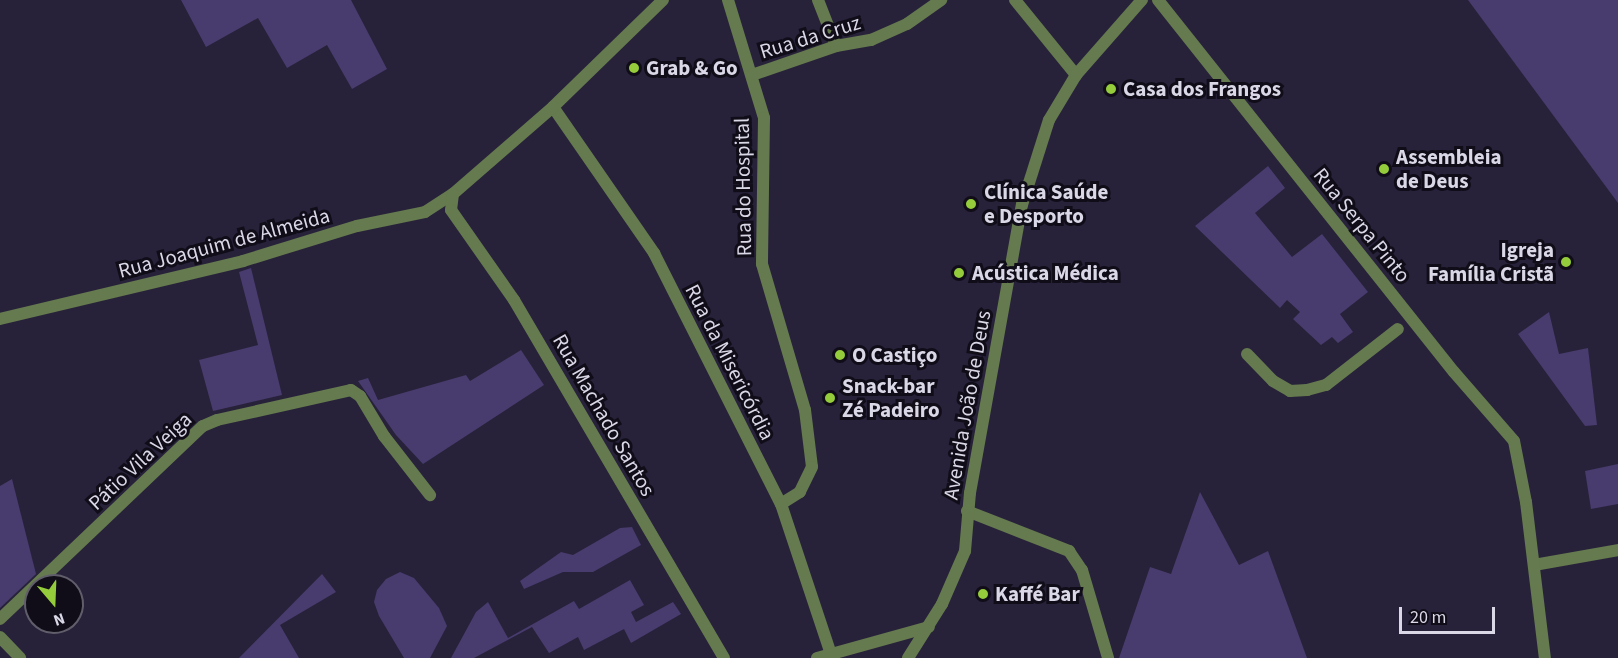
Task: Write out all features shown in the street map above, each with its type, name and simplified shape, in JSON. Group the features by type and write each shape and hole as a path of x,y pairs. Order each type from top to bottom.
{"street":[{"name":"Rua Joaquim de Almeida","path":"0,319 243,261 357,226 426,212 453,194 553,107 663,0"},
{"name":"Rua do Hospital","path":"728,0 765,118 762,264 805,410 812,467 800,492 781,504"},
{"path":"818,0 836,46"},
{"name":"Rua da Cruz","path":"752,75 836,46 871,40 907,24 941,0"},
{"path":"1015,0 1076,75"},
{"name":"Rua Serpa Pinto","path":"1158,0 1454,372 1514,441 1520,456 1545,658"},
{"name":"Avenida João de Deus","path":"908,658 929,627 965,551 967,511 1022,205 1049,120 1076,75 1139,1"},
{"name":"Rua da Misericórdia","path":"553,107 644,235 781,504 831,654"},
{"name":"Rua Machado Santos","path":"453,194 452,214 514,300 724,658"},
{"path":"1247,354 1273,381 1290,391 1307,390 1326,385 1398,329"},
{"name":"Pátio Vila Veiga","path":"0,619 203,426 218,420 351,390 360,396 384,436 430,495"},
{"path":"967,511 1070,551 1082,570 1108,658"},
{"path":"1534,565 1618,550"},
{"path":"817,658 929,627"},
{"path":"0,637 20,658"}],"shaded area":[{"path":"181,0 351,0 387,69 352,89 327,45 287,68 258,18 206,47"},
{"path":"1468,0 1618,0 1618,203"},
{"path":"1268,166 1285,188 1255,213 1292,257 1322,234 1368,292 1340,314 1353,332 1338,343 1332,337 1321,345 1293,319 1300,312 1287,300 1280,308 1195,226"},
{"path":"251,268 282,395 213,411 199,360 258,345 239,272"},
{"path":"1549,312 1559,354 1588,348 1597,425 1585,426 1518,334"},
{"path":"521,350 544,385 423,464 396,435 358,381 368,378 378,400 466,375 470,381"},
{"path":"1618,464 1618,504 1591,509 1585,471"},
{"path":"12,479 36,574 24,574 24,585 0,608 0,486"},
{"path":"1200,492 1239,565 1268,551 1307,658 1119,658 1150,567 1171,574"},
{"path":"632,527 641,545 593,572 563,572 524,589 520,581 561,552 573,555 620,528"},
{"path":"400,572 414,578 439,608 447,626 430,658 404,658 379,616 374,602 377,590 386,579"},
{"path":"322,574 336,592 280,625 299,658 239,658"},
{"path":"630,580 644,605 631,612 636,622 673,602 681,614 631,643 624,629 584,650 578,637 549,653 532,627 474,658 451,658 476,612 488,602 508,638 574,601 579,609"}],"place":[{"name":"Grab & Go","path":"634,68"},
{"name":"Casa dos Frangos","path":"1111,89"},
{"name":"Assembleia de Deus","path":"1384,169"},
{"name":"Clínica Saúde e Desporto","path":"971,204"},
{"name":"Igreja Família Cristã","path":"1566,262"},
{"name":"Acústica Médica","path":"959,273"},
{"name":"O Castiço","path":"840,355"},
{"name":"Snack-bar Zé Padeiro","path":"830,398"},
{"name":"Kaffé Bar","path":"983,594"}]}
